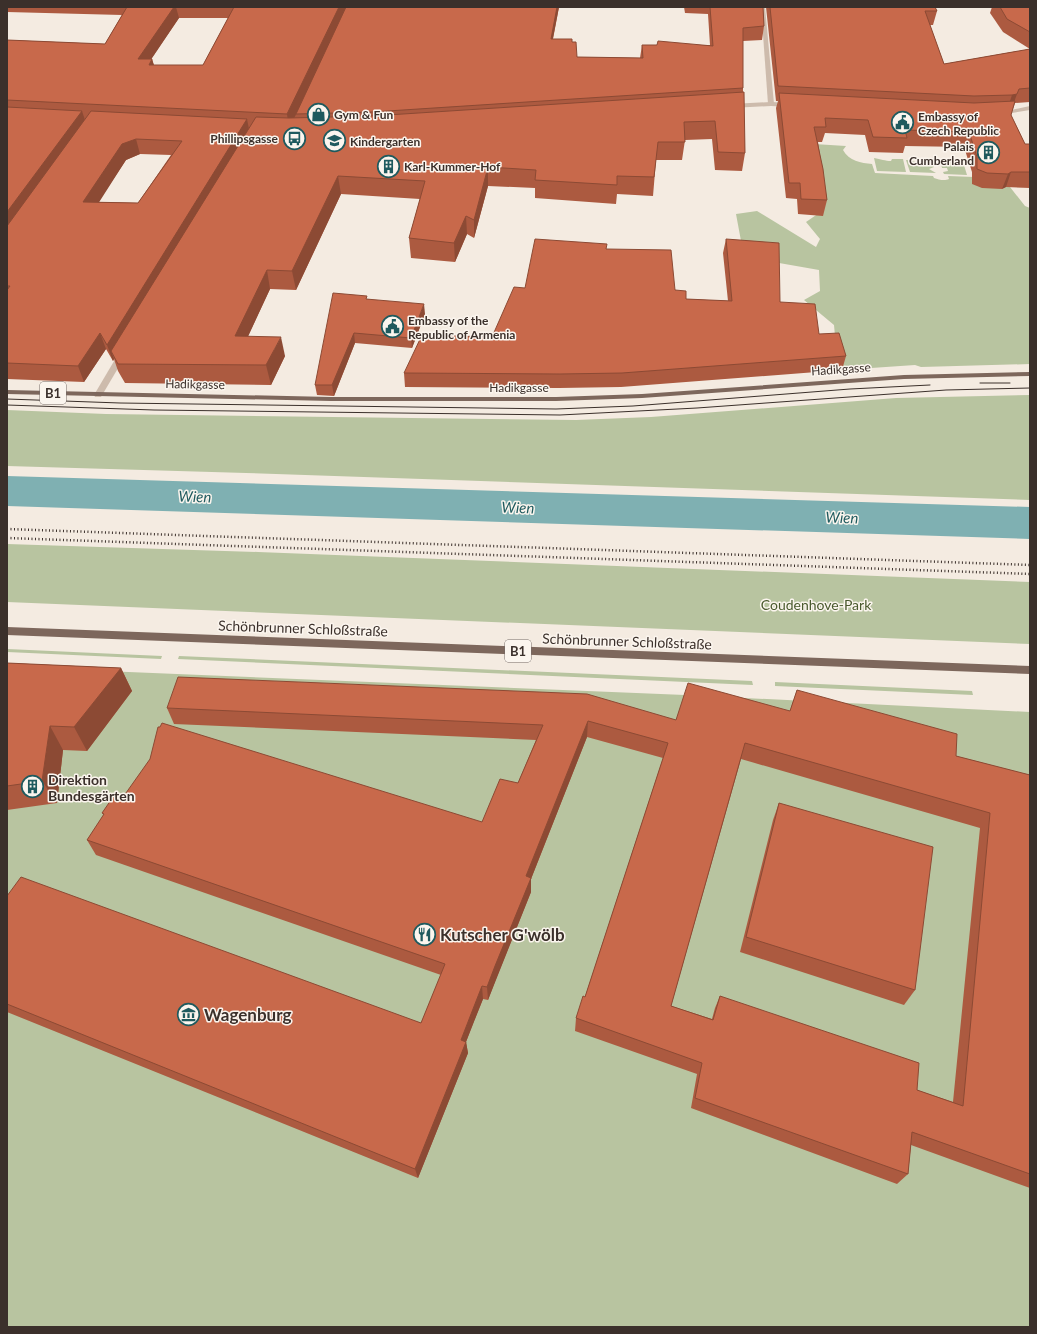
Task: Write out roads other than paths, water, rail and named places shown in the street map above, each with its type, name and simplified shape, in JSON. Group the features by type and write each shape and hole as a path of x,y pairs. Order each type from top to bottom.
{"main road":[{"name":"Hadikgasse","path":"7,392 331,399 556,399 642,396 904,377 1030,374"},
{"name":"Schönbrunner Schloßstraße","path":"7,631 1030,670"}],"street":[{"path":"763,7 771,104"},
{"path":"724,107 771,104 795,105"},
{"path":"995,114 1030,108"},
{"path":"98,395 128,345"}],"waterway":[{"name":"Wien","path":"7,491 1030,523"}],"tram line":[{"path":"980,383 1010,383"},
{"path":"7,399 120,403 556,409 633,406 850,389 930,385"},
{"path":"7,405 154,410 560,415 697,408 946,390 1030,388"}],"railway":[{"path":"7,529 1030,565"},
{"path":"7,538 1030,574"}],"place":[{"name":"Gym & Fun","path":"319,114"},
{"name":"Embassy of Czech Republic","path":"903,123"},
{"name":"Phillipsgasse","path":"294,138"},
{"name":"Kindergarten","path":"334,141"},
{"name":"Palais Cumberland","path":"989,153"},
{"name":"Karl-Kummer-Hof","path":"389,166"},
{"name":"Embassy of the Republic of Armenia","path":"392,327"},
{"name":"Direktion Bundesgärten","path":"33,787"},
{"name":"Kutscher G'wölb","path":"424,934"},
{"name":"Wagenburg","path":"188,1014"}],"park label":[{"name":"Coudenhove-Park","path":"816,604"}]}
